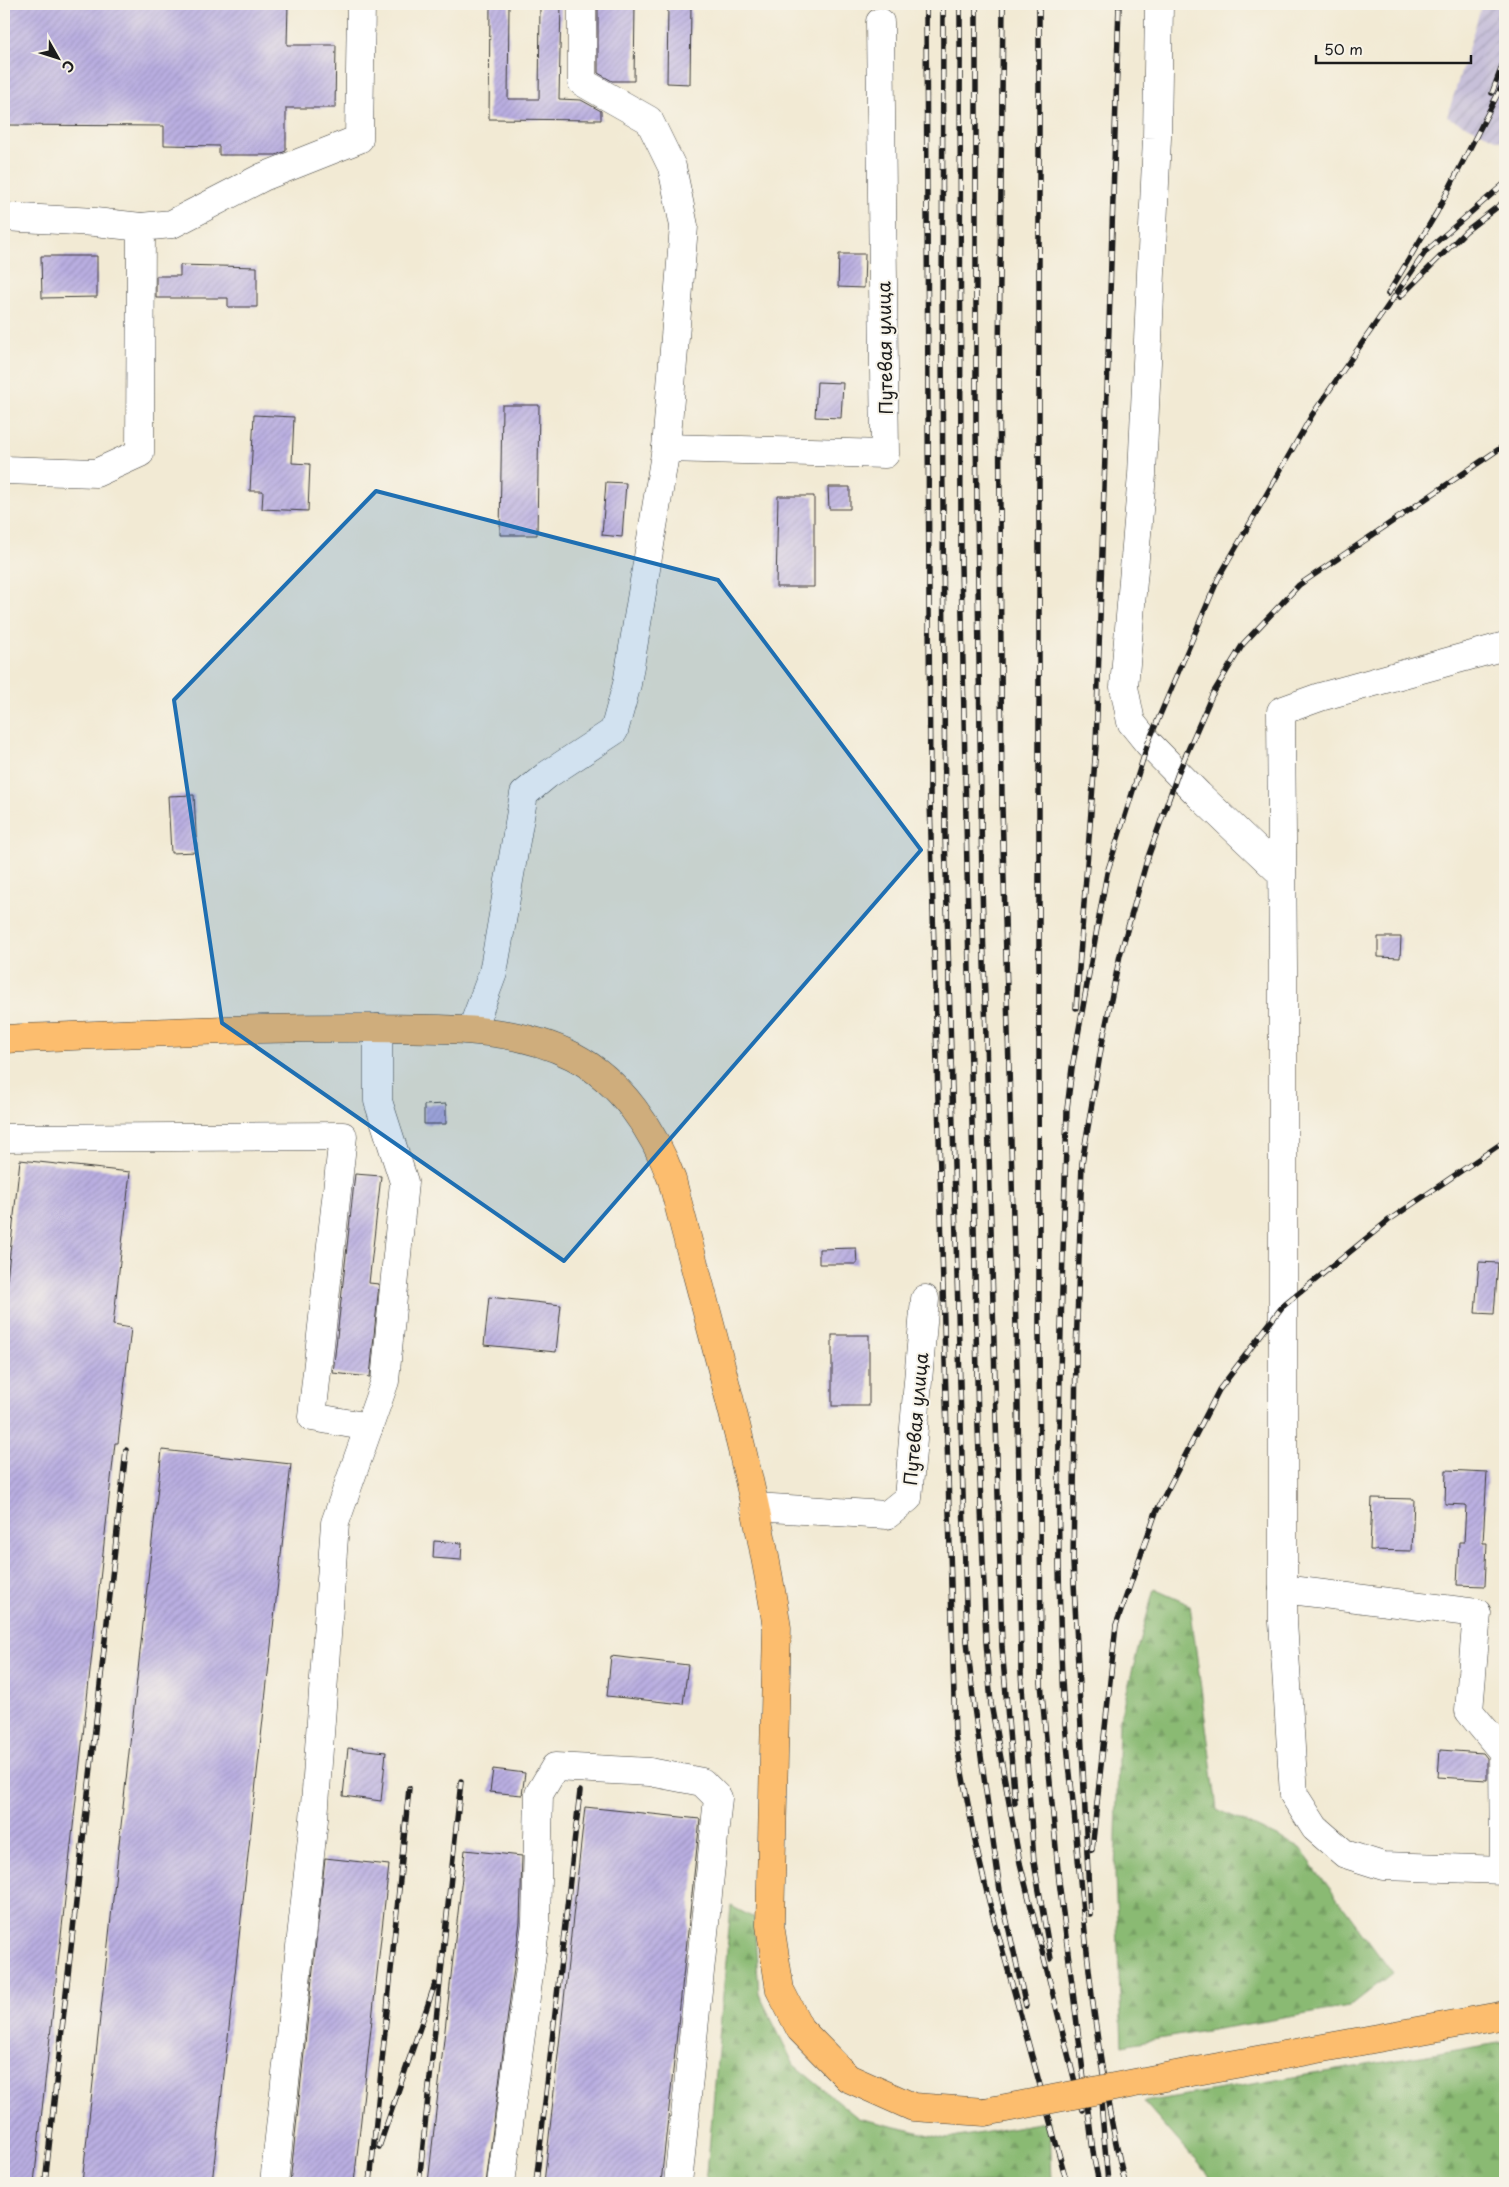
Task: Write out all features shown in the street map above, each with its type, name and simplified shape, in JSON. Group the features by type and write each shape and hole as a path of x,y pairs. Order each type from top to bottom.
{"main road":[{"path":"4,1039 296,1027 472,1030 524,1038 573,1056 600,1075 625,1097 662,1154 672,1180 754,1507 770,1580 777,1628 770,1925 780,1990 800,2029 848,2078 913,2107 985,2112 1186,2072 1505,2015"}],"street":[{"path":"4,217 95,222 141,227 172,224 264,177 359,138 361,4"},
{"path":"472,1030 493,973 524,794 547,775 614,731 627,684 666,448 684,226 672,167 649,120 582,82 582,4"},
{"path":"1159,4 1156,138 1142,475 1124,687 1131,722 1148,743 1199,795 1281,873"},
{"name":"Путевая улица","path":"666,448 885,454 880,22"},
{"path":"4,470 96,473 140,453 141,227"},
{"path":"1282,1589 1477,1614 1469,1710 1503,1752 1505,1870 1383,1866 1345,1854 1316,1828 1294,1795 1282,1589 1283,967 1281,711 1320,697 1505,646"},
{"path":"274,2183 314,1819 335,1523 385,1381 404,1182 378,1101 378,1028"},
{"path":"4,1138 343,1136 312,1417 369,1427"},
{"name":"Путевая улица","path":"754,1507 887,1515 908,1498 925,1299"},
{"path":"502,2183 536,1923 539,1794 555,1767 650,1772 702,1782 718,1798 678,2183"}],"highlighted area":[{"path":"376,491 718,580 921,850 564,1261 222,1023 174,700"}],"shaded area":[{"path":"1482,4 1505,4 1505,143 1447,117"}],"green space":[{"path":"1154,1589 1190,1605 1217,1809 1300,1848 1392,1973 1349,2007 1122,2045 1115,1875 1119,1721"},
{"path":"731,1906 754,1918 759,1994 794,2065 858,2118 947,2139 1050,2121 1052,2183 706,2183"},
{"path":"1505,2042 1505,2183 1215,2183 1144,2102"}],"building":[{"path":"4,4 288,4 287,45 336,45 335,108 286,108 286,151 276,155 219,155 219,146 164,145 164,126 6,125 7,105 4,105"},
{"path":"490,4 509,4 508,99 539,99 540,4 561,4 559,99 581,100 601,111 601,120 489,119"},
{"path":"598,4 635,4 634,81 612,81 598,73"},
{"path":"668,4 691,4 690,84 667,83"},
{"path":"839,254 865,254 864,288 838,287"},
{"path":"41,256 97,256 97,297 42,298"},
{"path":"180,265 257,267 257,307 228,307 228,298 156,298 156,276 180,276"},
{"path":"817,382 843,383 841,418 815,417"},
{"path":"502,405 539,405 537,535 500,535"},
{"path":"254,415 294,417 292,463 310,464 308,511 262,509 263,491 250,491"},
{"path":"606,482 626,483 622,537 602,535"},
{"path":"828,487 850,487 850,509 829,509"},
{"path":"778,496 814,496 814,587 776,587"},
{"path":"194,795 197,852 171,853 168,796"},
{"path":"1378,937 1401,937 1400,958 1378,957"},
{"path":"446,1104 446,1124 424,1124 424,1105"},
{"path":"20,1160 130,1172 113,1325 131,1328 118,1443 115,1443 34,2183 4,2183 4,1308"},
{"path":"355,1174 381,1176 369,1283 379,1284 370,1377 333,1373"},
{"path":"856,1248 857,1264 819,1264 819,1249"},
{"path":"1479,1262 1498,1263 1494,1314 1475,1313"},
{"path":"489,1297 561,1305 556,1352 484,1345"},
{"path":"832,1335 869,1335 869,1406 832,1406"},
{"path":"162,1450 291,1464 212,2183 82,2183"},
{"path":"1446,1470 1487,1472 1483,1543 1487,1543 1485,1586 1457,1585 1459,1542 1464,1542 1466,1505 1445,1504"},
{"path":"1372,1498 1414,1499 1412,1551 1370,1550"},
{"path":"434,1541 462,1543 461,1560 433,1558"},
{"path":"611,1656 688,1665 683,1704 607,1696"},
{"path":"348,1748 386,1752 381,1801 343,1796"},
{"path":"1440,1750 1483,1753 1487,1758 1487,1780 1438,1777"},
{"path":"493,1769 525,1773 522,1795 490,1792"},
{"path":"585,1807 700,1819 661,2183 544,2183"},
{"path":"465,1850 522,1856 520,1922 486,2183 428,2183"},
{"path":"325,1858 389,1865 354,2183 290,2183"}],"railway":[{"path":"926,4 930,798 955,1736 976,1846 989,1901 1067,2183"},
{"path":"943,4 942,344 945,834 967,1641 974,1707 1000,1890 1026,2006"},
{"path":"960,4 961,564 978,1427 986,1641 991,1704 1020,1863 1082,2110"},
{"path":"976,4 976,429 982,885 1002,1647 1015,1803"},
{"path":"1003,4 999,362 1002,806 1018,1403 1021,1672 1034,1862 1051,1959"},
{"path":"1039,4 1039,1327 1041,1683 1059,1881 1094,2159 1099,2183"},
{"path":"1076,1008 1096,746 1119,4"},
{"path":"1492,93 1505,58"},
{"path":"1388,294 1437,212 1505,80"},
{"path":"1125,2183 1115,2140 1100,2053 1084,1922 1063,1698 1059,1536 1060,1394 1067,1109 1072,1068 1107,873 1148,743 1218,579 1312,415 1426,251 1505,183"},
{"path":"1400,297 1466,231 1505,201"},
{"path":"1090,1914 1073,1562 1076,1355 1082,1163 1101,1049 1120,955 1147,860 1178,773 1212,695 1243,644 1299,585 1505,445"},
{"path":"1092,1850 1116,1625 1156,1512 1219,1390 1282,1307 1389,1220 1505,1141"},
{"path":"45,2183 126,1450"},
{"path":"419,2183 461,1781"},
{"path":"370,2183 409,1788"},
{"path":"536,2183 580,1791"},
{"path":"379,2147 435,1984"},
{"path":"1100,2089 1108,2183"}]}
